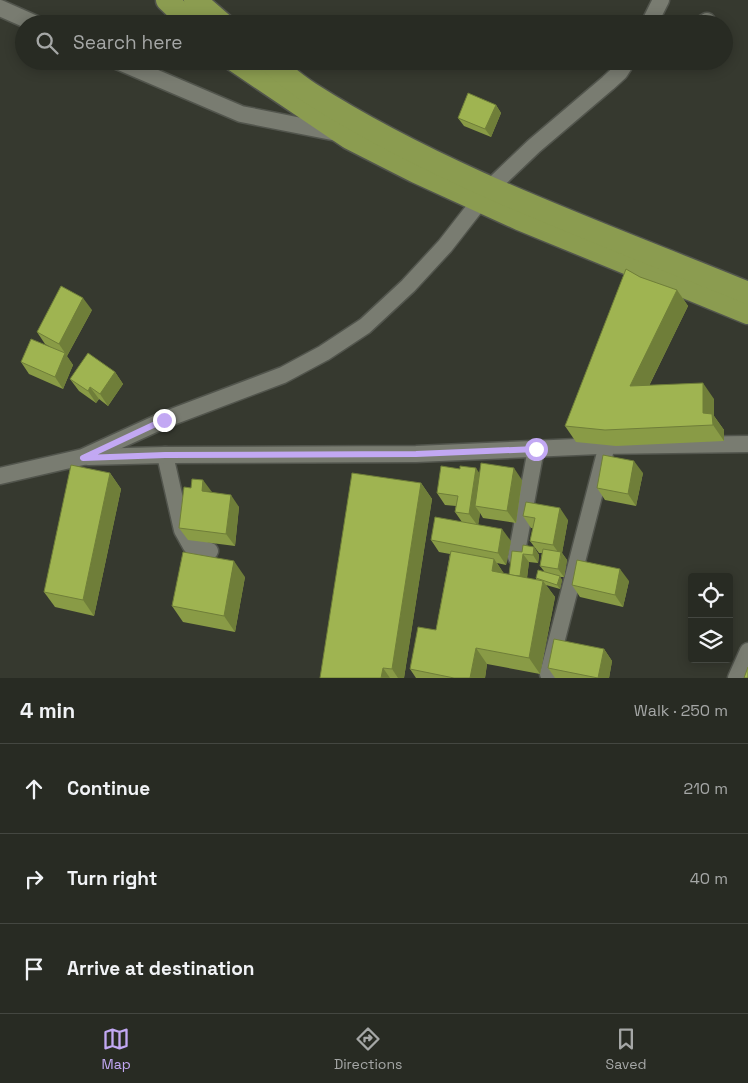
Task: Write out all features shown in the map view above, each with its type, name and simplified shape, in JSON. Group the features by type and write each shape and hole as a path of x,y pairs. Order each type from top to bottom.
{"highway":[{"path":"167,0 183,15"},
{"path":"195,0 212,15"},
{"path":"248,70 343,134 416,172 485,194 748,293"},
{"path":"280,70 309,92 359,123 420,155 485,194 748,313"}],"street":[{"path":"654,15 661,0"},
{"path":"0,8 16,15"},
{"path":"137,70 241,114 343,134"},
{"path":"83,458 164,420 283,375 324,353 365,326 408,286 445,246 485,194 534,146 608,83 620,70"},
{"path":"0,476 83,458 165,455 416,454 606,446 748,444"},
{"path":"548,674 606,446"},
{"path":"516,558 536,449"},
{"path":"165,455 182,530 191,546 210,551"},
{"path":"736,678 748,651"}],"building":[{"path":"468,93 496,105 485,129 458,118"},
{"path":"626,269 640,277 677,290 630,386 703,383 703,413 712,414 713,425 605,430 565,426"},
{"path":"61,286 83,298 59,344 37,332"},
{"path":"31,339 65,353 55,377 21,362"},
{"path":"88,353 115,372 100,394 90,387 88,391 70,379"},
{"path":"603,455 634,461 628,494 597,488"},
{"path":"481,463 514,468 507,511 475,506"},
{"path":"71,465 110,473 83,600 44,592"},
{"path":"441,466 460,469 460,466 476,468 469,514 455,512 458,496 437,493"},
{"path":"352,473 421,483 392,669 383,668 381,678 320,678"},
{"path":"192,479 203,480 202,491 231,495 226,534 179,528 184,487 191,488"},
{"path":"526,502 560,508 553,545 530,541 535,518 523,516"},
{"path":"435,517 502,529 498,553 431,540"},
{"path":"523,545 534,547 533,555 523,554 520,576 509,575 512,551 522,552"},
{"path":"543,549 561,552 558,569 540,566"},
{"path":"451,551 494,559 492,571 543,581 529,658 476,648 470,678 454,678 410,669 418,627 436,630"},
{"path":"183,552 234,561 224,616 172,606"},
{"path":"577,560 620,569 615,595 572,585"},
{"path":"538,570 560,576 557,585 536,578"},
{"path":"554,639 604,649 598,678 548,668"},
{"path":"748,667 748,678 744,678"}],"route":[{"path":"164,420 124,437 83,458 165,455 416,454 536,449"}]}
